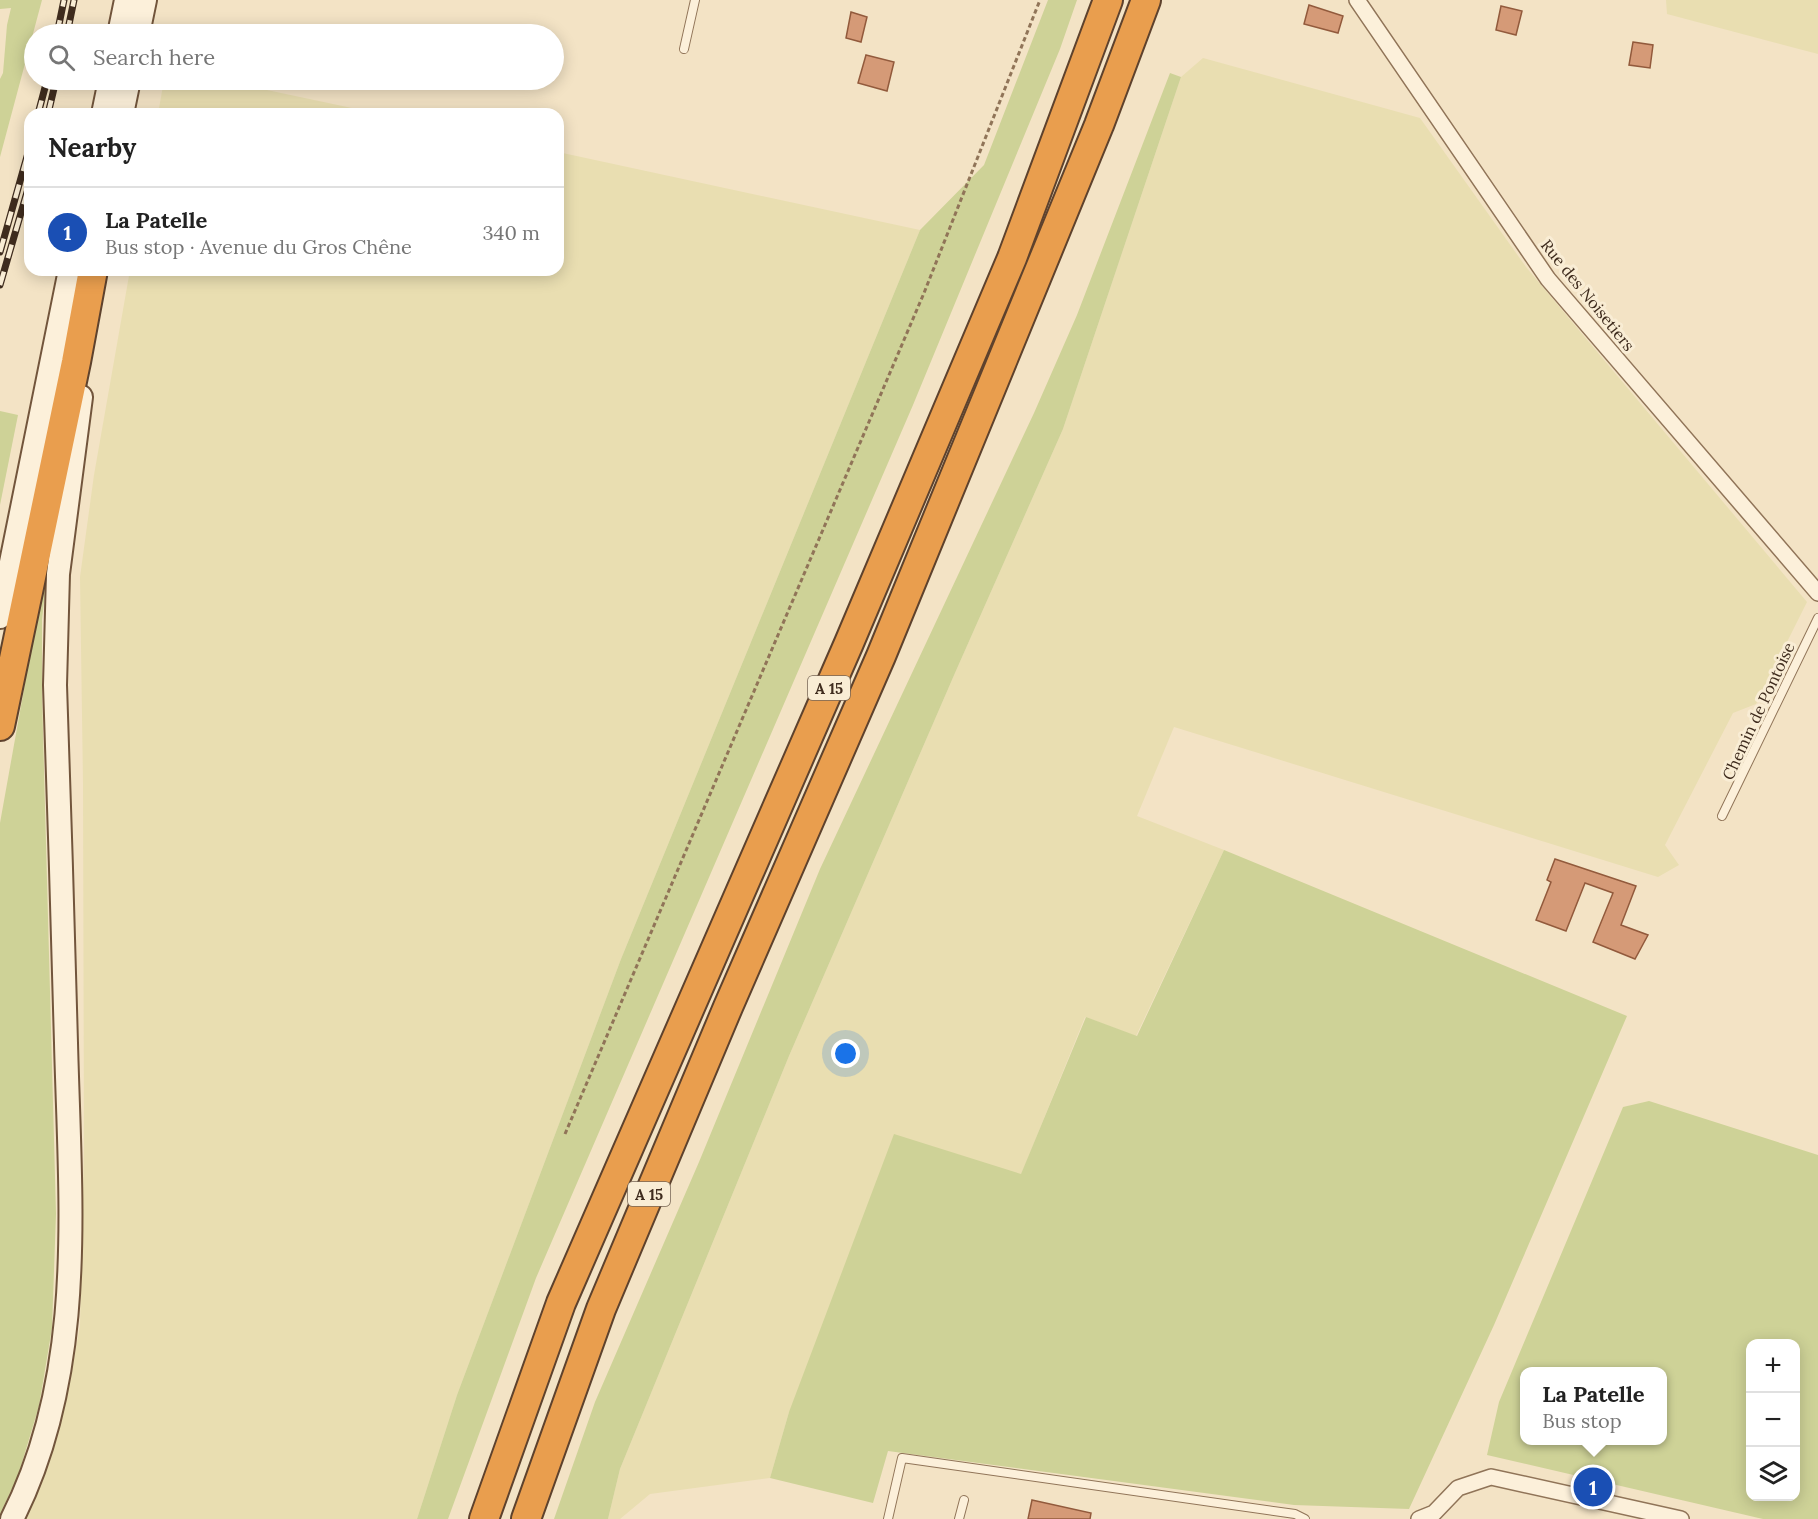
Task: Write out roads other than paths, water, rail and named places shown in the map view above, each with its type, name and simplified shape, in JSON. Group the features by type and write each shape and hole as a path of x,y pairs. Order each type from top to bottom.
{"highway":[{"name":"A 15","path":"484,1519 561,1303 849,643 1012,258 1108,0"},
{"name":"A 15","path":"526,1519 601,1309 728,1008 881,656 1099,125 1146,0"},
{"path":"0,726 92,276"}],"main road":[{"path":"121,24 126,0"},
{"path":"140,24 145,0"},
{"path":"104,108 108,90"},
{"path":"123,108 127,90"},
{"path":"0,617 69,276"},
{"path":"12,1519 29,1480 50,1414 58,1380 68,1311 70,1208 56,612 67,498 98,276"}],"street":[{"name":"Rue des Noisetiers","path":"1357,0 1548,279 1818,593"},
{"path":"1419,1519 1434,1513 1458,1488 1491,1477 1681,1519"}],"lane":[{"path":"684,49 695,0"},
{"name":"Chemin de Pontoise","path":"1722,816 1818,618"},
{"path":"888,1519 902,1458 1295,1514 1305,1519"},
{"path":"959,1519 964,1500"}],"railway":[{"path":"59,24 64,0"},
{"path":"69,24 74,0"},
{"path":"40,108 44,90"},
{"path":"49,108 54,90"},
{"path":"0,252 24,167"},
{"path":"0,285 24,203"}],"place":[{"name":"La Patelle","path":"1593,1487"}]}
